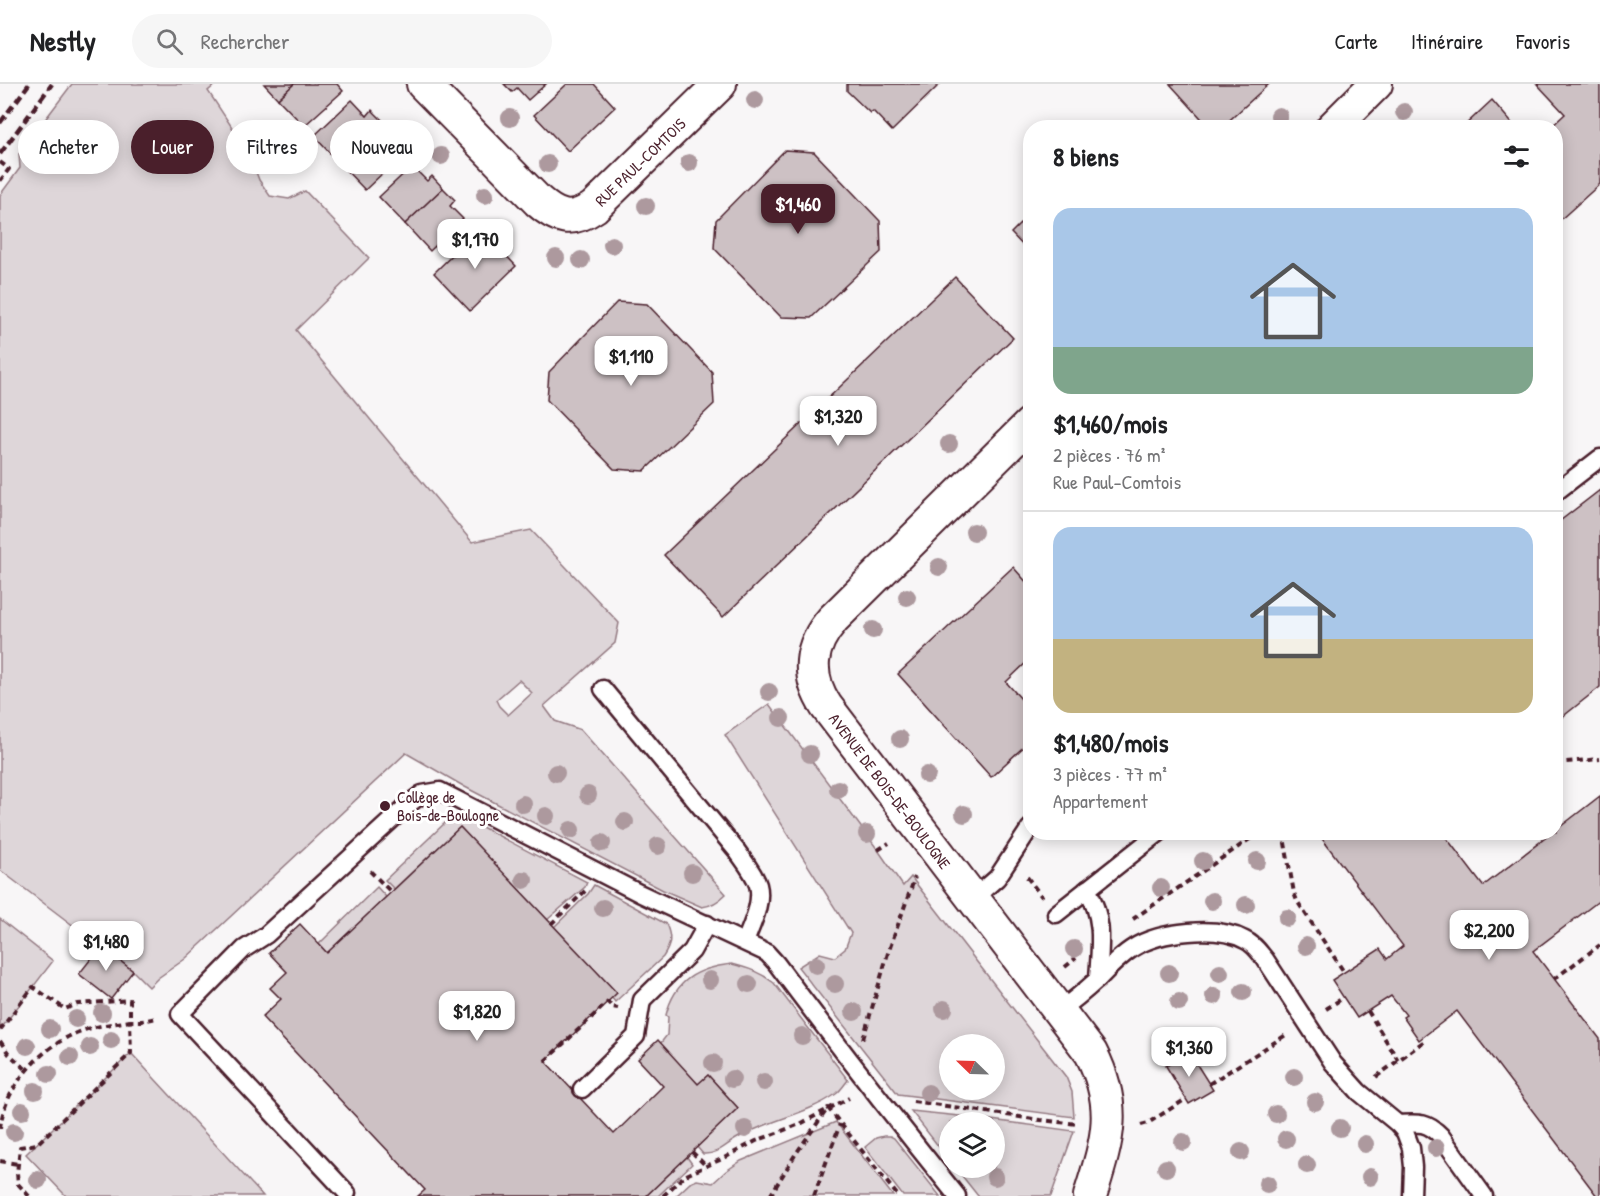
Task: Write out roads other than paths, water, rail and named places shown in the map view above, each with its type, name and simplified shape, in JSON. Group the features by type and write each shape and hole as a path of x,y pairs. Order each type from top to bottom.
{"street":[{"name":"RUE PAUL-COMTOIS","path":"423,84 549,211 556,215 572,217 594,207 720,84"},
{"path":"1340,120 1376,84"},
{"name":"AVENUE DE BOIS-DE-BOULOGNE","path":"1023,431 838,613 820,636 813,666 816,687 826,706 1091,1053 1108,1099 1109,1119 1108,1134 1090,1196"}],"lane":[{"path":"1563,487 1600,458"},
{"path":"603,688 737,851 751,872 758,885 758,902 745,942"},
{"path":"347,1193 180,1014 244,949 266,935 402,811 422,794 440,791 639,893 767,953 957,1196"},
{"path":"973,899 997,878 1023,839"},
{"path":"1056,914 1150,840"},
{"path":"1087,889 1097,909 1101,927 1098,979"},
{"path":"582,1089 636,1036 642,1000 692,951 707,924"},
{"path":"1059,1011 1134,948 1150,940 1175,934 1213,931 1234,935 1245,940 1255,946 1265,959 1333,1063 1359,1092 1405,1132 1411,1148 1412,1196"},
{"path":"1398,1124 1419,1123 1434,1129 1484,1196"}],"railway":[{"path":"0,123 29,84"},
{"path":"0,154 52,84"}],"place":[{"name":"Collège de Bois-de-Boulogne","path":"385,806"}]}
